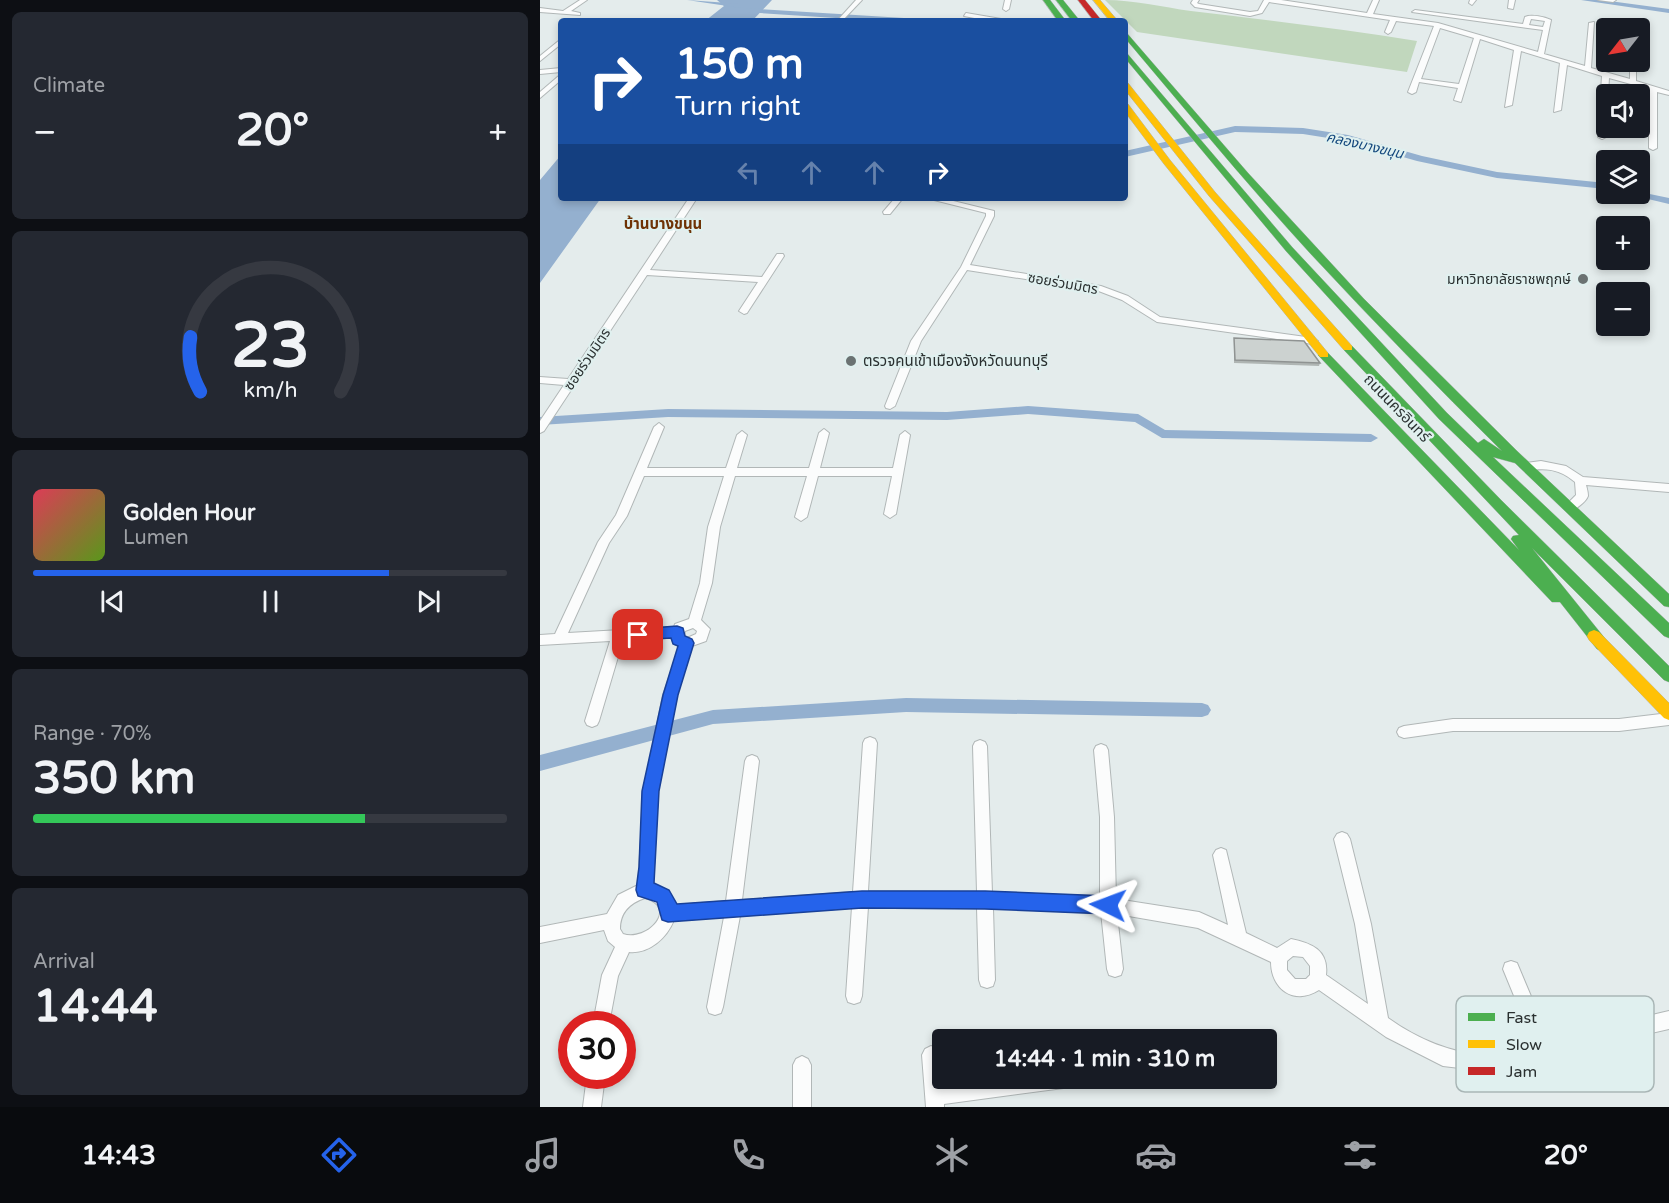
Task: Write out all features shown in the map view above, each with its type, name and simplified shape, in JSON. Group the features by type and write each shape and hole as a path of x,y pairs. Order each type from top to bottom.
{"main road":[{"path":"1046,0 1060,18"},
{"path":"1059,0 1074,18"},
{"path":"1081,0 1096,18"},
{"path":"1096,0 1111,18"},
{"name":"ถนนนครอินทร์","path":"1128,37 1289,249 1443,416 1669,632"},
{"name":"ถนนนครอินทร์","path":"1128,56 1359,300 1522,463 1669,602"},
{"name":"ถนนนครอินทร์","path":"1128,90 1164,147 1329,362 1669,713"},
{"name":"ถนนนครอินทร์","path":"1128,109 1357,359 1482,489 1669,676"},
{"path":"1443,416 1456,421 1499,454 1522,463"},
{"path":"1482,489 1530,555 1602,645"}],"street":[{"path":"564,13 584,0"},
{"path":"845,18 859,0"},
{"path":"1006,9 1008,0"},
{"path":"1196,0 1194,3 1197,6 1250,14 1260,12 1268,0 1307,9 1349,15 1370,14 1438,25 1669,93"},
{"path":"1511,8 1512,0"},
{"path":"1601,0 1613,0"},
{"path":"1370,14 1375,3"},
{"path":"1364,5 1375,3"},
{"path":"1446,16 1449,4"},
{"path":"1412,20 1416,9 1446,16 1526,26 1528,17 1548,20 1541,54"},
{"path":"540,10 578,14"},
{"path":"1485,21 1488,10"},
{"path":"966,15 984,18"},
{"path":"1388,32 1394,17"},
{"path":"1587,68 1592,23"},
{"path":"1412,92 1438,25"},
{"path":"1458,100 1478,36"},
{"path":"540,59 558,44"},
{"path":"1508,105 1518,47"},
{"path":"1557,110 1564,61"},
{"path":"540,72 558,70"},
{"path":"1633,72 1633,82"},
{"path":"1605,84 1606,74"},
{"path":"540,96 558,79"},
{"path":"1417,80 1462,87"},
{"path":"1653,88 1653,148"},
{"name":"ซอยร่วมมิตร","path":"540,429 691,201"},
{"path":"887,212 896,201"},
{"path":"890,406 916,341 965,267 990,216 990,211 944,201"},
{"path":"744,311 780,256"},
{"name":"ซอยร่วมมิตร","path":"965,267 1108,291 1157,319 1313,342"},
{"path":"645,272 764,280"},
{"path":"540,380 568,386"},
{"path":"540,386 568,386"},
{"path":"559,639 604,542 621,516 659,427"},
{"path":"801,517 824,433"},
{"path":"540,640 618,636 697,640 703,633 702,625 694,622 706,583 714,526 742,435"},
{"path":"890,514 905,435"},
{"path":"1522,463 1563,468 1580,481 1669,488"},
{"path":"640,472 898,472"},
{"path":"1569,508 1582,496 1580,481"},
{"path":"592,722 618,636"},
{"path":"645,890 651,791 682,638"},
{"path":"1404,732 1453,725 1619,725 1669,719"},
{"path":"854,996 862,899 870,743"},
{"path":"980,746 987,980"},
{"path":"1101,750 1107,817 1108,905 1115,969"},
{"path":"715,1007 733,910 752,762"},
{"path":"1342,839 1363,924 1380,1023"},
{"path":"1221,855 1239,939"},
{"path":"645,890 655,891 663,896 668,903 668,914 664,924 652,937 635,944 625,944 616,939 612,930 612,921 624,900 645,890"},
{"path":"668,914 862,899 985,900 1108,905 1199,920 1279,957"},
{"path":"540,935 612,921"},
{"path":"604,1011 610,975 625,944"},
{"path":"1291,947 1307,950 1318,963 1318,979 1314,986 1307,989 1290,986 1279,973 1279,957 1291,947"},
{"path":"1511,969 1522,996"},
{"path":"1318,979 1380,1023 1443,1057 1456,1059"},
{"path":"1654,1023 1669,1020"},
{"path":"931,1055 935,1102 1009,1089"},
{"path":"802,1065 802,1107"},
{"path":"592,1107 594,1089"}],"green space":[{"path":"1105,0 1137,2 1417,41 1407,72 1137,32 1128,23 1128,18 1123,18"}],"water":[{"path":"717,0 772,0 755,18 709,18 724,6"},
{"path":"558,159 558,201 599,201 540,283 540,180"}],"building":[{"path":"1234,338 1304,341 1320,363 1235,360"}],"waterway":[{"path":"691,0 742,6"},
{"path":"1585,0 1669,11"},
{"path":"743,10 872,18"},
{"name":"คลองบางขนุน","path":"1128,153 1235,129 1303,131 1348,138 1420,159 1497,175 1596,185"},
{"name":"คลองบางขนุน","path":"1650,197 1669,201"},
{"path":"540,421 668,413 947,416 1028,410 1138,418 1162,434 1371,438"},
{"path":"540,763 713,717 906,705 1202,710"}],"traffic: fast":[{"path":"1046,0 1060,18"},
{"path":"1059,0 1074,18"},
{"path":"1128,37 1245,175 1360,301 1564,504 1669,602"},
{"path":"1128,57 1289,249 1443,416 1669,632"},
{"path":"1348,348 1496,503 1669,676"},
{"path":"1324,355 1557,598"},
{"path":"1484,443 1499,455 1518,460"},
{"path":"1518,539 1602,645"}],"traffic: slow":[{"path":"1096,0 1111,18"},
{"path":"1128,89 1212,194 1348,348"},
{"path":"1128,110 1167,162 1324,355"},
{"path":"1594,636 1669,713"}],"traffic: jam":[{"path":"1081,0 1096,18"}],"place":[{"name":"มหาวิทยาลัยราชพฤกษ์","path":"1583,279"},
{"name":"ตรวจคนเข้าเมืองจังหวัดนนทบุรี","path":"851,361"}],"district":[{"name":"บ้านบางขนุน","path":"663,224"}],"route":[{"path":"638,635 677,632 679,640 687,643 670,695 651,791 645,890 655,891 663,896 668,903 668,914 862,899 985,900 1108,905"}]}
